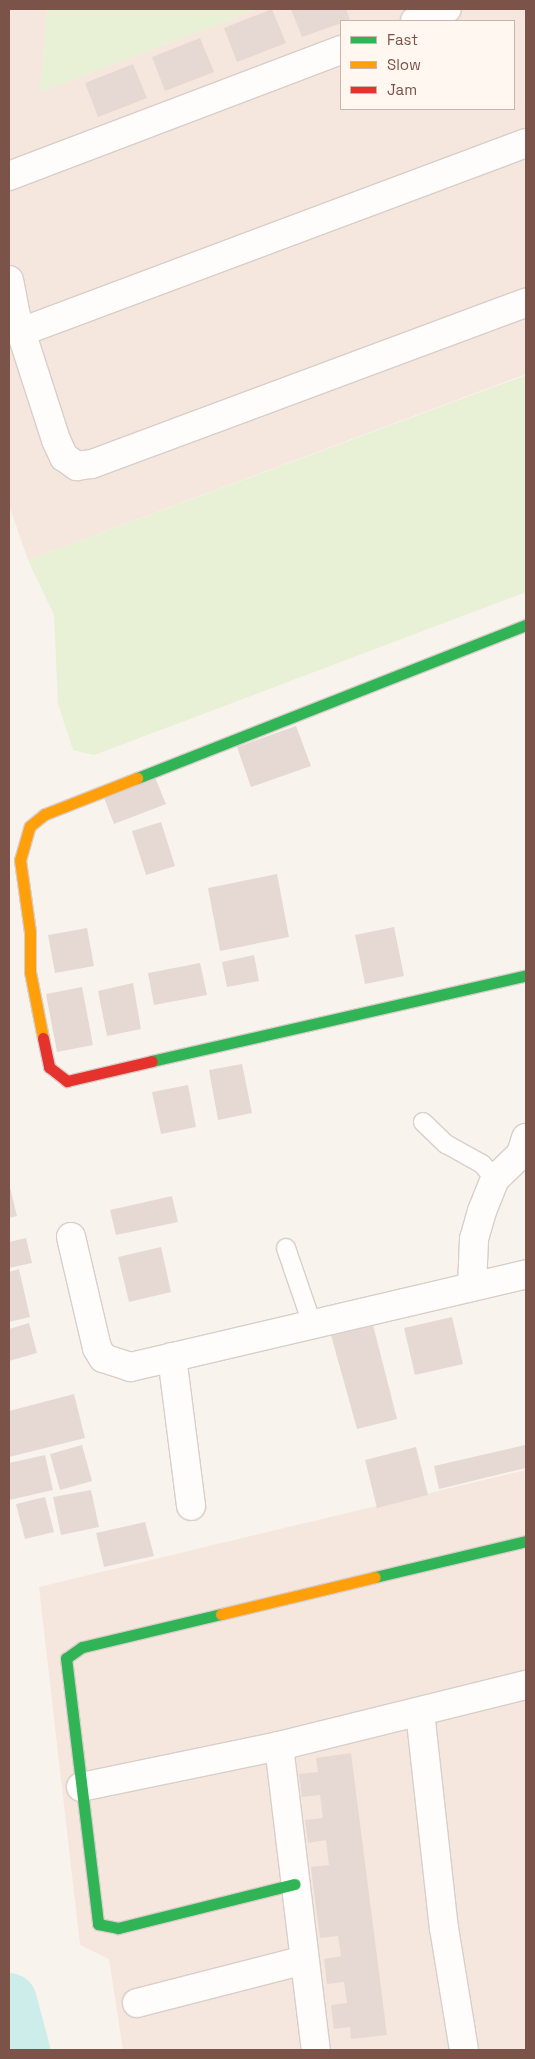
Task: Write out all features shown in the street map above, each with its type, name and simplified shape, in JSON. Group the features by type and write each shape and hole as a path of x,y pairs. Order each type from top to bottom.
{"street":[{"path":"418,20 447,9"},
{"path":"9,176 340,50"},
{"path":"21,332 526,143"},
{"path":"9,280 21,332 60,450 69,463 84,466 526,303"},
{"path":"526,625 45,814 30,826 20,860 30,932 30,972 49,1067 59,1078 67,1081 526,975"},
{"path":"472,1286 474,1239 495,1179 521,1154 526,1138"},
{"path":"71,1238 97,1348 103,1358 131,1367 526,1274"},
{"path":"172,1357 191,1506"},
{"path":"295,1884 118,1928 102,1928 94,1917 81,1787 65,1665 76,1649 526,1541"},
{"path":"81,1787 278,1746 526,1685"},
{"path":"420,1712 444,1928 464,2050"},
{"path":"278,1746 316,2050"},
{"path":"136,2003 304,1960"}],"lane":[{"path":"423,1122 446,1144 482,1164 495,1179"},
{"path":"286,1248 312,1324"}],"shaded area":[{"path":"9,9 47,9 40,92 258,9 526,9 526,374 28,560 9,505"},
{"path":"526,1470 526,2050 123,2050 109,1959 80,1945 39,1587"}],"green space":[{"path":"47,9 258,9 40,92"},
{"path":"526,375 526,592 94,755 73,750 58,704 54,615 28,560"}],"building":[{"path":"272,9 286,43 237,62 224,28"},
{"path":"291,9 346,9 350,20 340,20 340,24 302,37"},
{"path":"200,38 214,72 165,91 152,57"},
{"path":"133,64 147,98 98,117 85,83"},
{"path":"296,726 311,766 251,787 237,747"},
{"path":"154,775 166,804 114,824 103,795"},
{"path":"161,822 175,866 146,875 132,831"},
{"path":"277,874 289,937 220,951 208,888"},
{"path":"394,927 404,976 365,984 355,935"},
{"path":"87,928 94,966 55,973 48,935"},
{"path":"254,955 259,981 227,987 222,962"},
{"path":"200,963 207,995 154,1005 148,973"},
{"path":"133,983 141,1029 107,1036 98,991"},
{"path":"82,987 93,1045 57,1052 46,994"},
{"path":"242,1064 252,1113 218,1120 209,1070"},
{"path":"188,1085 196,1127 161,1134 152,1092"},
{"path":"9,1183 17,1216 9,1218"},
{"path":"172,1196 178,1222 116,1235 110,1210"},
{"path":"26,1238 32,1263 9,1268 9,1242"},
{"path":"161,1247 171,1292 129,1302 118,1257"},
{"path":"19,1269 30,1317 9,1322 9,1272"},
{"path":"371,1317 397,1419 357,1429 329,1328"},
{"path":"452,1317 463,1364 415,1375 404,1328"},
{"path":"29,1323 37,1353 9,1361 9,1329"},
{"path":"74,1394 85,1438 9,1457 9,1411"},
{"path":"82,1445 92,1481 60,1490 50,1454"},
{"path":"525,1445 526,1468 439,1489 434,1466"},
{"path":"416,1447 428,1495 377,1508 365,1460"},
{"path":"45,1455 53,1490 9,1500 9,1463"},
{"path":"91,1490 99,1527 61,1535 53,1497"},
{"path":"45,1497 54,1532 25,1539 16,1504"},
{"path":"145,1522 154,1556 104,1567 96,1533"},
{"path":"351,1753 387,2035 351,2039 350,2027 334,2029 331,2005 347,2003 344,1982 327,1984 324,1959 341,1956 338,1936 320,1938 312,1877 311,1867 329,1865 326,1840 308,1843 305,1820 323,1818 320,1795 302,1797 299,1774 318,1772 316,1758"}],"waterway":[{"path":"9,2001 22,2050"}],"traffic: fast":[{"path":"137,778 526,625"},
{"path":"152,1061 526,975"},
{"path":"375,1577 526,1541"},
{"path":"221,1614 82,1647 66,1658 98,1924 118,1928 295,1884"}],"traffic: slow":[{"path":"43,1038 30,972 30,932 20,860 30,826 45,814 137,778"},
{"path":"221,1614 375,1577"}],"traffic: jam":[{"path":"43,1038 49,1067 67,1081 152,1061"}]}
